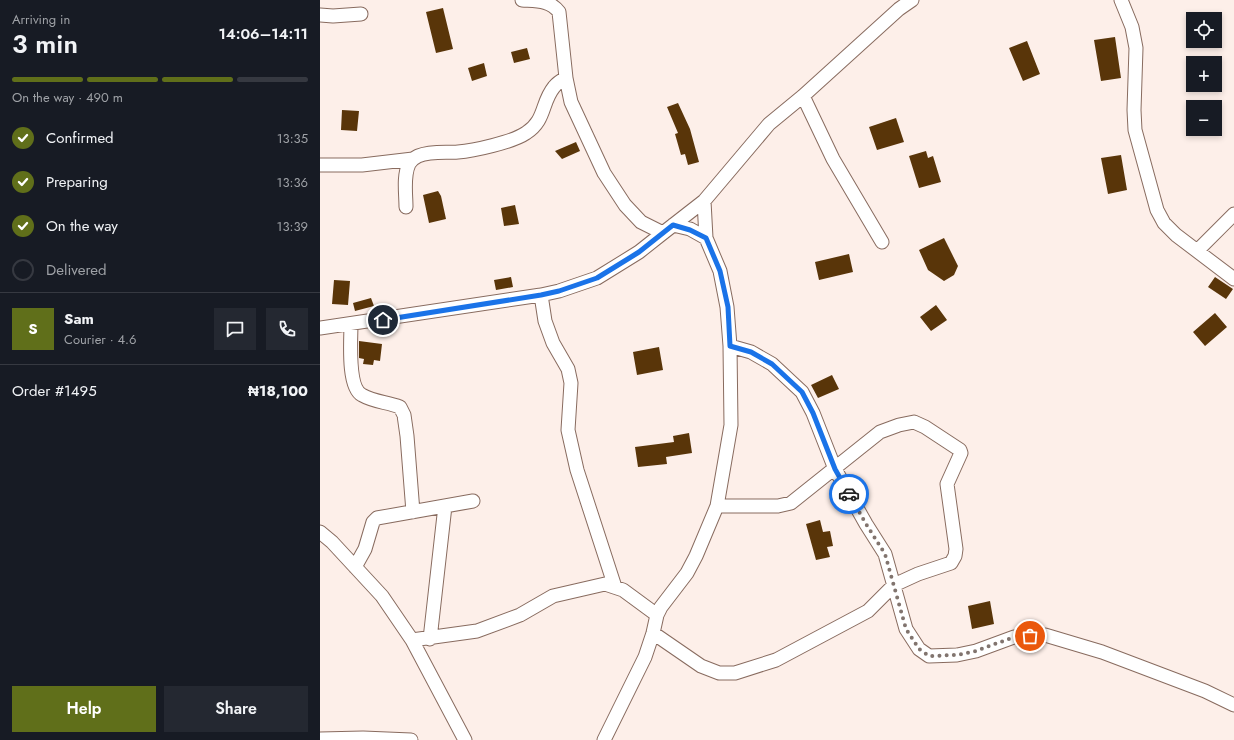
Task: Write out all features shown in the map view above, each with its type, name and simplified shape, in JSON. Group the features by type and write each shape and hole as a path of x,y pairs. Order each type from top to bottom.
{"street":[{"path":"522,0 559,2 566,78 571,102 604,173 626,205 641,222 668,229 690,230 706,238"},
{"path":"320,328 541,295 559,291 597,278 639,252 704,201 769,124 803,96 898,4 912,0"},
{"path":"1121,0 1132,27 1136,48 1134,94 1135,130 1157,210 1164,223 1176,235 1234,279"},
{"path":"320,15 333,16 361,14"},
{"path":"320,165 362,165 413,159 419,156 434,153 459,152 496,145 524,135 535,126 554,86 566,78"},
{"path":"803,96 833,159 882,242"},
{"path":"406,206 406,172 413,159"},
{"path":"604,740 645,657 657,615 661,607 687,573 696,556 717,506 731,425 730,346 728,307 720,271 706,238 704,201"},
{"path":"1197,251 1234,214"},
{"path":"541,295 548,328 553,343 568,369 572,383 568,430 577,470 615,587"},
{"path":"351,324 350,365 354,383 359,394 373,400 388,402 400,406 404,415 413,512"},
{"path":"730,346 751,352 772,364 802,392 813,413 835,469 885,554 906,629 919,649 929,656 957,655 976,651 1014,637 1045,635 1102,652 1234,705"},
{"path":"653,633 701,666 719,673 735,673 776,660 868,611 894,585 918,574 951,563 955,556 956,549 947,484 961,456 960,450 925,426 914,422 899,425 880,432 791,503 778,506 717,506"},
{"path":"355,567 365,549 373,522 377,518 473,501"},
{"path":"430,639 445,506"},
{"path":"320,532 332,542 382,596 412,640 465,740"},
{"path":"412,640 430,639 476,631 499,624 520,615 553,596 605,584 623,590 657,615"},
{"path":"324,739 363,738 411,740"}],"building":[{"path":"443,8 453,49 436,53 426,12"},
{"path":"1115,37 1121,78 1101,81 1094,40"},
{"path":"1027,41 1040,74 1023,81 1009,48"},
{"path":"527,48 530,59 514,63 511,52"},
{"path":"484,63 487,76 472,81 468,68"},
{"path":"678,103 690,129 699,162 688,165 685,154 681,155 675,134 678,133 667,107"},
{"path":"342,110 359,111 357,131 341,130"},
{"path":"896,118 904,142 877,150 869,127"},
{"path":"576,142 580,151 562,159 555,151"},
{"path":"926,151 928,158 933,156 941,182 919,188 909,156"},
{"path":"1121,155 1127,190 1108,194 1101,158"},
{"path":"438,191 441,196 446,219 429,223 423,195"},
{"path":"515,205 519,224 504,226 501,208"},
{"path":"944,238 958,266 954,275 944,281 928,270 919,250"},
{"path":"849,254 853,272 819,280 815,262"},
{"path":"511,277 513,287 496,290 494,280"},
{"path":"1215,277 1233,289 1226,299 1208,287"},
{"path":"334,280 350,281 348,305 332,304"},
{"path":"371,298 374,306 355,311 353,303"},
{"path":"936,305 947,320 931,331 920,317"},
{"path":"1215,313 1227,327 1205,346 1193,332"},
{"path":"359,341 382,344 380,361 374,360 373,365 363,364 364,359 359,358"},
{"path":"659,347 663,370 637,375 633,352"},
{"path":"832,375 839,389 818,398 811,385"},
{"path":"689,433 692,453 666,457 667,464 638,467 635,447 674,442 673,436"},
{"path":"820,520 823,532 830,531 833,546 827,547 830,557 816,560 806,524"},
{"path":"990,601 994,624 972,629 968,606"}],"way so far":[{"path":"849,494 885,554 906,629 919,649 929,656 957,655 976,651 1014,637 1030,636"}],"route":[{"path":"383,320 559,291 597,278 639,252 673,225 690,230 706,238 720,271 728,307 730,346 751,352 772,364 802,392 813,413 835,469 849,494"}]}
